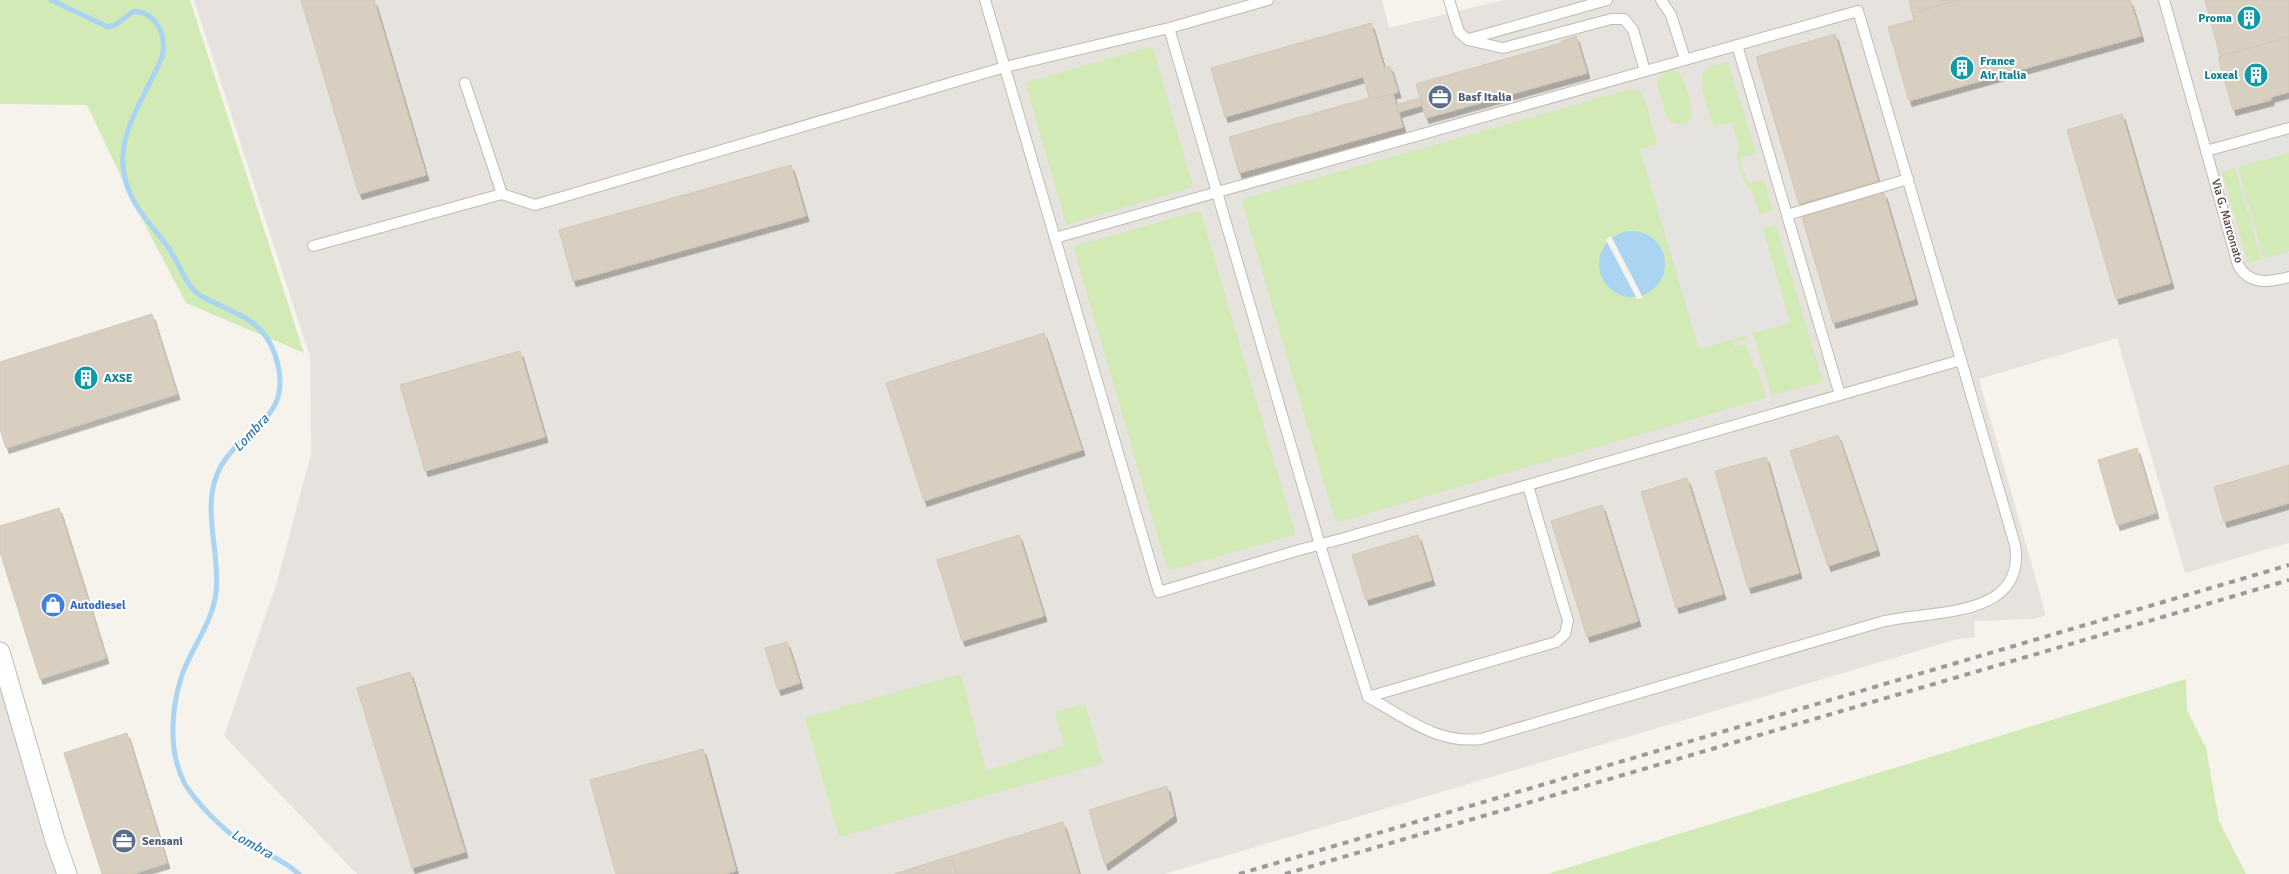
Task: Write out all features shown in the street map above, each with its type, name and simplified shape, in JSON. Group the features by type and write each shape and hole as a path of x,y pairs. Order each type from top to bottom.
{"street":[{"path":"0,652 55,840 67,874"}],"lane":[{"path":"985,0 1159,592 1961,360"},
{"path":"313,246 502,194 535,204 1005,67 1169,28 1268,0"},
{"path":"1449,0 1459,32 1468,40 1503,48 1611,19 1624,19 1634,30 1646,71"},
{"path":"1468,40 1607,0"},
{"path":"1661,0 1672,14 1685,60"},
{"name":"Via G. Marconato","path":"2164,0 2241,269 2249,277 2264,282 2289,277"},
{"path":"1055,238 1217,192 1685,60 1737,45 1858,11 2016,551 2016,566 2013,576 2008,585 1997,596 1940,614 1881,622 1480,739 1456,739 1426,731 1368,697 1320,544 1217,192 1169,28"},
{"path":"1737,45 1840,395"},
{"path":"465,84 502,194"},
{"path":"2206,151 2289,128"},
{"path":"1787,215 1908,179"},
{"path":"1368,697 1556,642 1565,634 1568,621 1528,486"}],"shaded area":[{"path":"194,0 1382,0 1389,28 1503,0 2289,0 2289,543 2185,573 2117,338 1979,379 2046,615 2034,619 1974,621 1975,637 1958,639 1164,874 357,874 224,736 277,582 311,454 310,357"},
{"path":"1732,122 1739,148 1737,159 1745,184 1753,193 1790,323 1699,349 1640,149"},
{"path":"2289,136 2289,149 2238,164 2234,151"},
{"path":"2289,255 2289,269 2278,272 2268,271 2265,262"},
{"path":"0,678 60,874 0,874"}],"green space":[{"path":"0,0 190,0 304,353 186,303 135,206 87,105 0,104"},
{"path":"1149,47 1153,48 1193,187 1068,224 1066,223 1026,85 1027,82"},
{"path":"1728,62 1756,153 1740,158 1748,184 1764,179 1773,210 1759,215 1753,193 1745,184 1737,159 1739,148 1732,122 1714,127 1702,88 1702,74 1707,68"},
{"path":"1665,71 1678,72 1688,93 1692,112 1688,122 1683,125 1671,122 1666,115 1657,82"},
{"path":"1628,90 1640,91 1644,97 1657,144 1640,149 1699,349 1747,335 1748,338 1733,343 1734,347 1746,344 1753,367 1757,369 1766,398 1338,522 1335,520 1242,202 1243,199"},
{"path":"2289,153 2289,251 2264,259 2238,167"},
{"path":"2235,168 2261,259 2248,263 2222,172"},
{"path":"1198,211 1201,213 1295,532 1294,535 1170,570 1167,568 1074,249 1075,246"},
{"path":"1776,225 1823,382 1772,396 1753,333 1790,322 1763,229"},
{"path":"961,674 986,771 1064,746 1055,712 1085,704 1103,763 839,837 805,718"},
{"path":"2186,679 2187,710 2206,748 2219,821 2246,874 1547,874"}],"water":[{"path":"1626,231 1638,231 1656,240 1663,251 1665,264 1663,277 1656,288 1645,295 1626,297 1613,292 1604,283 1599,270 1599,258 1604,245 1613,236"}],"pier":[{"path":"1610,236 1643,298 1637,299 1606,240"}],"building":[{"path":"301,0 374,0 426,175 359,194"},
{"path":"1909,0 1959,0 1912,13"},
{"name":"France Air Italia","path":"1959,0 2130,0 2141,36 1909,101 1888,27 1914,20 1912,13"},
{"name":"Proma","path":"2205,0 2289,0 2289,37 2220,56"},
{"path":"1371,23 1384,68 1390,66 1398,92 1370,100 1363,77 1225,117 1211,68"},
{"path":"1835,34 1878,181 1799,204 1756,57"},
{"path":"1576,36 1587,73 1426,118 1416,84 1562,43 1562,41"},
{"name":"Loxeal","path":"2289,37 2289,92 2271,97 2271,100 2233,110 2218,57"},
{"path":"1393,94 1403,127 1239,173 1229,137 1369,98 1370,100"},
{"path":"1420,98 1423,105 1399,112 1396,105"},
{"path":"2122,114 2171,283 2116,299 2067,130"},
{"path":"791,165 806,216 573,281 559,230"},
{"path":"1884,193 1915,299 1833,323 1802,217"},
{"name":"AXSE","path":"152,314 177,394 6,448 0,429 0,362"},
{"path":"1044,333 1082,450 924,501 886,383"},
{"path":"520,351 545,437 425,471 400,385"},
{"path":"1838,435 1877,550 1828,566 1790,451"},
{"path":"2137,448 2156,513 2117,525 2098,460"},
{"path":"1766,457 1799,573 1748,588 1715,471"},
{"path":"2289,465 2289,503 2224,522 2214,487"},
{"path":"1687,478 1723,594 1676,608 1641,492"},
{"path":"1602,505 1638,621 1587,637 1551,521"},
{"name":"Autodiesel","path":"59,508 106,658 40,679 0,552 0,526"},
{"path":"1019,535 1044,616 962,641 937,560"},
{"path":"1418,535 1432,580 1366,600 1352,555"},
{"path":"787,642 800,683 778,690 765,648"},
{"path":"410,672 465,852 412,868 357,688"},
{"path":"127,733 167,863 132,874 102,874 64,753"},
{"path":"703,749 736,871 724,874 616,874 590,780"},
{"path":"1167,786 1174,816 1105,865 1089,810"},
{"path":"1063,822 1079,874 957,874 951,856"},
{"path":"951,856 957,874 894,874"}],"waterway":[{"name":"Lombra","path":"51,0 108,27 115,25 134,11 149,16 159,27 163,42 162,57 135,113 124,149 123,168 128,187 138,208 168,247 186,280 195,292 238,314 258,327 273,349 278,365 280,384 278,399 262,422 230,453 221,466 215,481 211,512 216,560 216,592 211,614 181,678 173,717 173,731 176,759 180,772 185,784 194,797 235,838 277,859 299,874"}],"railway":[{"path":"1239,874 2289,565"},
{"path":"1285,874 2289,580"}],"place":[{"name":"Proma","path":"2249,18"},
{"name":"France Air Italia","path":"1962,68"},
{"name":"Loxeal","path":"2256,75"},
{"name":"Basf Italia","path":"1440,97"},
{"name":"AXSE","path":"86,378"},
{"name":"Autodiesel","path":"53,605"},
{"name":"Sensani","path":"124,841"}]}
